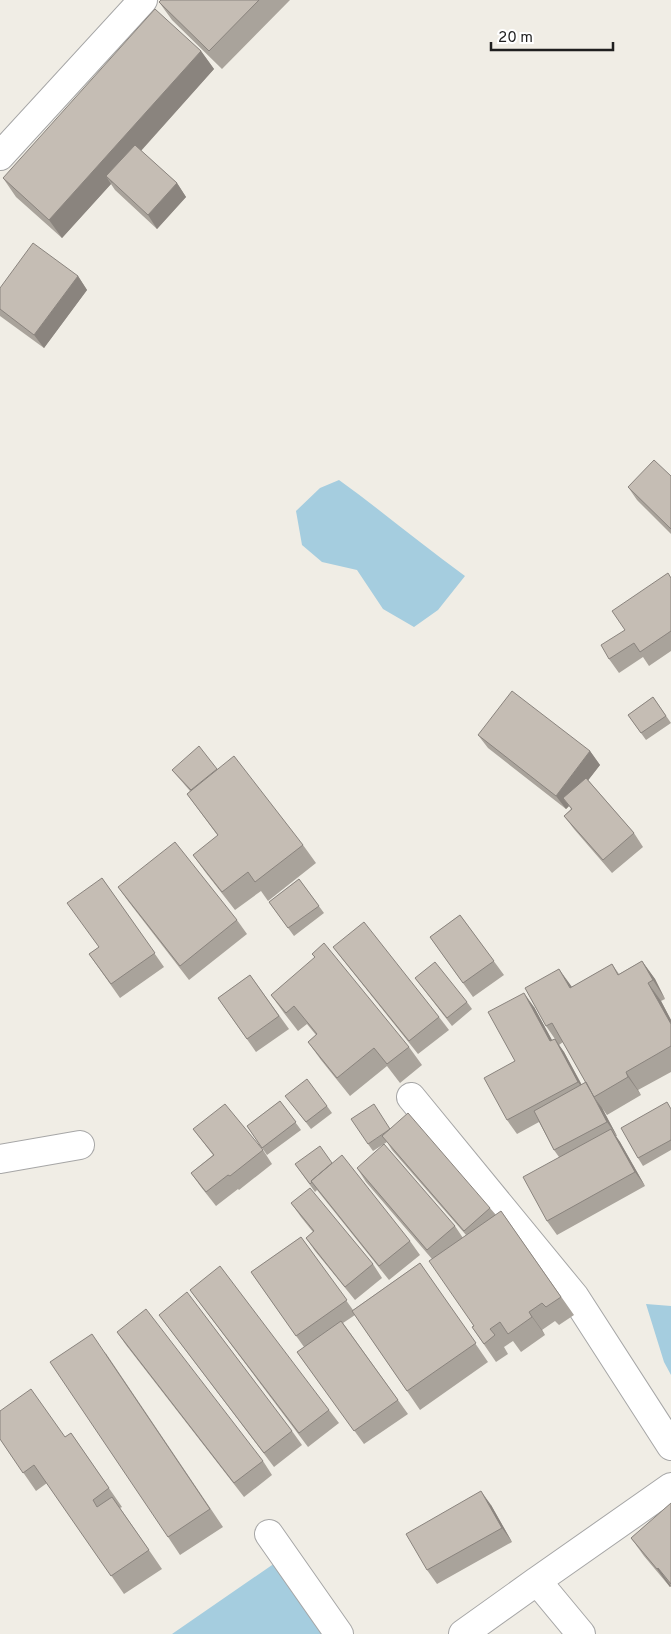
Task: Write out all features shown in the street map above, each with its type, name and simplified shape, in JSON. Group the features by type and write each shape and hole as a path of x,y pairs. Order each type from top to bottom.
{"street":[{"path":"0,156 143,0"},
{"path":"411,1097 575,1297 671,1446"},
{"path":"0,1159 80,1145"},
{"path":"463,1634 671,1487"},
{"path":"269,1534 339,1634"},
{"path":"537,1581 581,1634"}],"water":[{"path":"339,480 465,576 438,610 414,627 383,609 357,570 322,562 302,545 296,511 320,488"},
{"path":"646,1304 671,1306 671,1375 664,1362"},
{"path":"275,1563 331,1634 172,1634"}],"building":[{"path":"161,0 259,0 209,51 159,2"},
{"path":"155,9 201,51 49,220 3,178"},
{"path":"135,145 177,183 148,215 106,176"},
{"path":"33,243 78,276 34,335 0,309 0,288"},
{"path":"654,460 671,476 671,529 628,487"},
{"path":"668,573 671,578 671,631 640,652 634,643 609,659 601,645 625,630 612,611"},
{"path":"512,691 590,751 556,796 478,735"},
{"path":"653,697 666,716 641,733 628,715"},
{"path":"199,746 217,769 191,790 172,770"},
{"path":"234,756 303,845 255,882 248,872 222,892 193,855 218,835 187,794"},
{"path":"586,778 634,833 603,860 564,816 572,809 563,798"},
{"path":"175,842 237,920 180,966 118,887"},
{"path":"102,878 155,953 111,984 89,954 99,947 67,903"},
{"path":"299,879 319,906 288,928 269,902"},
{"path":"460,915 494,961 463,983 430,937"},
{"path":"364,922 439,1017 409,1041 333,947"},
{"path":"324,943 409,1047 387,1064 374,1048 337,1078 308,1042 317,1034 294,1006 286,1013 271,995 315,957 312,954"},
{"path":"642,961 653,980 648,983 671,1024 671,1046 626,1072 628,1077 594,1097 552,1023 546,1026 525,988 559,969 570,988 612,964 618,975"},
{"path":"435,962 467,1002 447,1018 415,978"},
{"path":"250,975 279,1016 247,1039 218,998"},
{"path":"524,993 550,1041 555,1039 578,1082 507,1120 484,1078 515,1061 488,1012"},
{"path":"307,1079 327,1106 306,1122 285,1096"},
{"path":"586,1082 607,1122 554,1150 534,1111"},
{"path":"280,1101 296,1122 262,1148 247,1126"},
{"path":"667,1102 671,1109 671,1140 638,1158 621,1128"},
{"path":"225,1104 263,1150 206,1192 191,1173 214,1155 193,1129"},
{"path":"374,1104 390,1129 368,1144 351,1119"},
{"path":"408,1113 490,1208 464,1231 382,1136"},
{"path":"611,1129 635,1172 547,1221 523,1177"},
{"path":"384,1144 455,1226 427,1250 357,1168"},
{"path":"320,1146 332,1163 310,1184 295,1164"},
{"path":"342,1155 410,1241 379,1266 311,1181"},
{"path":"310,1188 373,1264 345,1287 306,1238 314,1231 291,1203"},
{"path":"501,1211 561,1297 546,1307 542,1303 529,1312 532,1317 508,1334 500,1322 490,1329 495,1335 484,1344 472,1327 474,1326 429,1261"},
{"path":"301,1237 347,1300 296,1336 251,1272"},
{"path":"420,1263 476,1343 407,1391 352,1311"},
{"path":"220,1266 329,1410 299,1433 190,1290"},
{"path":"187,1292 292,1431 264,1453 159,1315"},
{"path":"146,1309 263,1461 234,1483 117,1332"},
{"path":"341,1321 398,1400 354,1431 297,1352"},
{"path":"92,1334 210,1509 168,1537 50,1362"},
{"path":"31,1389 65,1437 71,1433 109,1488 93,1500 97,1507 112,1497 149,1550 111,1576 34,1465 23,1473 0,1439 0,1411"},
{"path":"481,1491 502,1528 427,1570 406,1534"},
{"path":"671,1503 671,1584 631,1538"}]}
